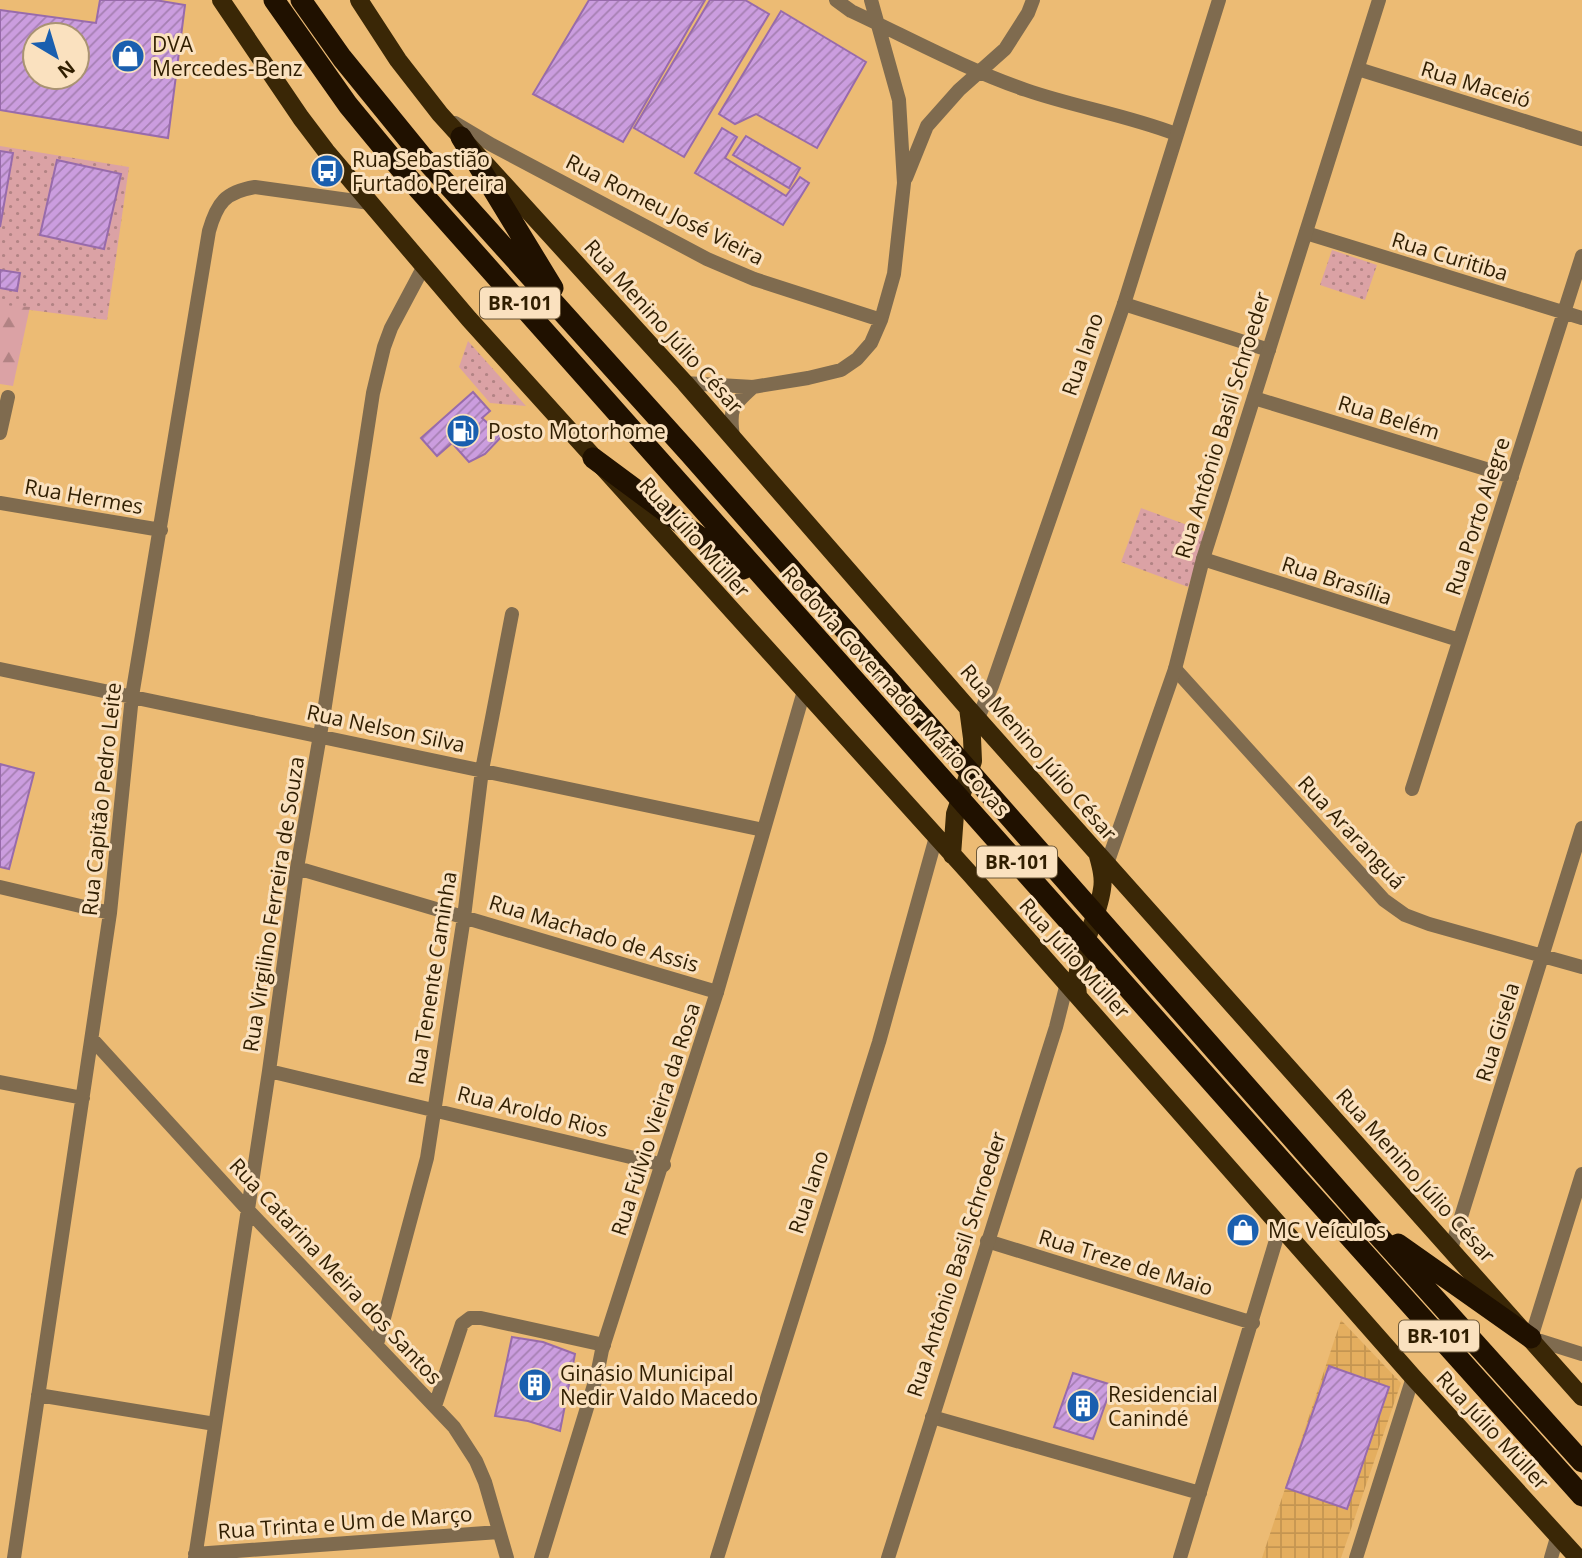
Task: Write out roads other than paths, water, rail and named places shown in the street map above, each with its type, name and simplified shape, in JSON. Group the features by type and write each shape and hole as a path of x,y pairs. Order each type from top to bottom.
{"highway":[{"name":"Rodovia Governador Mário Covas","path":"274,0 328,79 377,141 941,778 963,812 1063,914 1087,954 1582,1496"},
{"name":"Rodovia Governador Mário Covas","path":"301,0 392,121 1367,1223 1582,1462"},
{"path":"461,137 582,335"},
{"path":"593,458 779,596"},
{"path":"1367,1223 1531,1338"}],"main road":[{"path":"221,0 301,118 424,266"},
{"name":"Rua Menino Júlio César","path":"359,0 398,60 440,114 685,383 1102,859 1582,1397"},
{"name":"Rua Júlio Müller","path":"424,266 593,458 1073,989 1413,1377 1578,1558"},
{"path":"952,855 973,761 973,713"},
{"path":"973,761 987,751 1004,748"},
{"path":"931,832 963,812"},
{"name":"Rua Antônio Basil Schroeder","path":"1073,989 1087,954 1100,901 1103,886 1102,859"},
{"path":"1100,901 1108,893 1130,889"},
{"path":"1054,968 1063,967 1087,954"}],"street":[{"path":"836,0 851,11 978,72 1027,90 1175,134"},
{"path":"685,383 753,387 841,370 872,343 894,274 904,183 899,100 871,0"},
{"path":"904,183 926,126 978,72 1005,49 1028,13 1033,0"},
{"name":"Rua Iano","path":"973,713 992,686 1124,304 1219,0"},
{"name":"Rua Antônio Basil Schroeder","path":"1102,859 1175,669 1203,559 1380,0"},
{"name":"Rua Maceió","path":"1358,69 1582,139"},
{"name":"Rua Romeu José Vieira","path":"440,114 492,145 716,263 754,279 881,320"},
{"name":"Rua Capitão Pedro Leite","path":"14,1558 110,913 132,696 206,245 214,213 224,200 237,190 255,187 370,204"},
{"name":"Rua Curitiba","path":"1306,233 1582,318"},
{"name":"Rua Porto Alegre","path":"1412,789 1582,256"},
{"name":"Rua Virgilino Ferreira de Souza","path":"195,1556 297,868 378,371 391,328 424,266"},
{"path":"1124,304 1269,350"},
{"path":"733,437 731,411 734,404 753,387"},
{"path":"0,433 8,397"},
{"name":"Rua Belém","path":"1254,398 1512,477"},
{"name":"Rua Hermes","path":"0,503 161,530"},
{"name":"Rua Brasília","path":"1203,559 1460,640"},
{"name":"Rua Tenente Caminha","path":"377,1344 422,1180 464,917 482,770 512,614"},
{"name":"Rua Nelson Silva","path":"0,669 763,830"},
{"name":"Rua Araranguá","path":"1175,669 1384,900 1405,915 1429,924 1582,967"},
{"name":"Rua Fúlvio Vieira da Rosa","path":"541,1558 604,1345 718,992 804,691"},
{"name":"Rua Gisela","path":"1451,1249 1582,828"},
{"name":"Rua Iano","path":"717,1558 880,1042 931,832"},
{"name":"Rua Machado de Assis","path":"297,868 718,992"},
{"path":"0,887 110,913"},
{"name":"Rua Antônio Basil Schroeder","path":"888,1558 1056,1027 1073,989"},
{"name":"Rua Catarina Meira dos Santos","path":"92,1039 248,1210 454,1427 476,1461 492,1502 507,1558"},
{"name":"Rua Aroldo Rios","path":"269,1071 663,1165"},
{"path":"0,1082 83,1098"},
{"path":"1582,1174 1531,1338 1582,1354"},
{"path":"1566,1224 1582,1229"},
{"path":"1180,1558 1280,1227"},
{"name":"Rua Treze de Maio","path":"987,1241 1253,1322"},
{"path":"435,1406 462,1324 470,1318 481,1318 604,1345"},
{"path":"1356,1558 1413,1377"},
{"path":"38,1395 215,1424"},
{"path":"932,1417 1200,1493"},
{"name":"Rua Trinta e Um de Março","path":"195,1556 499,1532"},
{"path":"1551,1558 1558,1534"}],"place":[{"name":"DVA Mercedes-Benz","path":"128,56"},
{"name":"Rua Sebastião Furtado Pereira","path":"327,171"},
{"name":"Posto Motorhome","path":"463,431"},
{"name":"MC Veículos","path":"1243,1230"},
{"name":"Ginásio Municipal Nedir Valdo Macedo","path":"535,1385"},
{"name":"Residencial Canindé","path":"1083,1406"}]}
